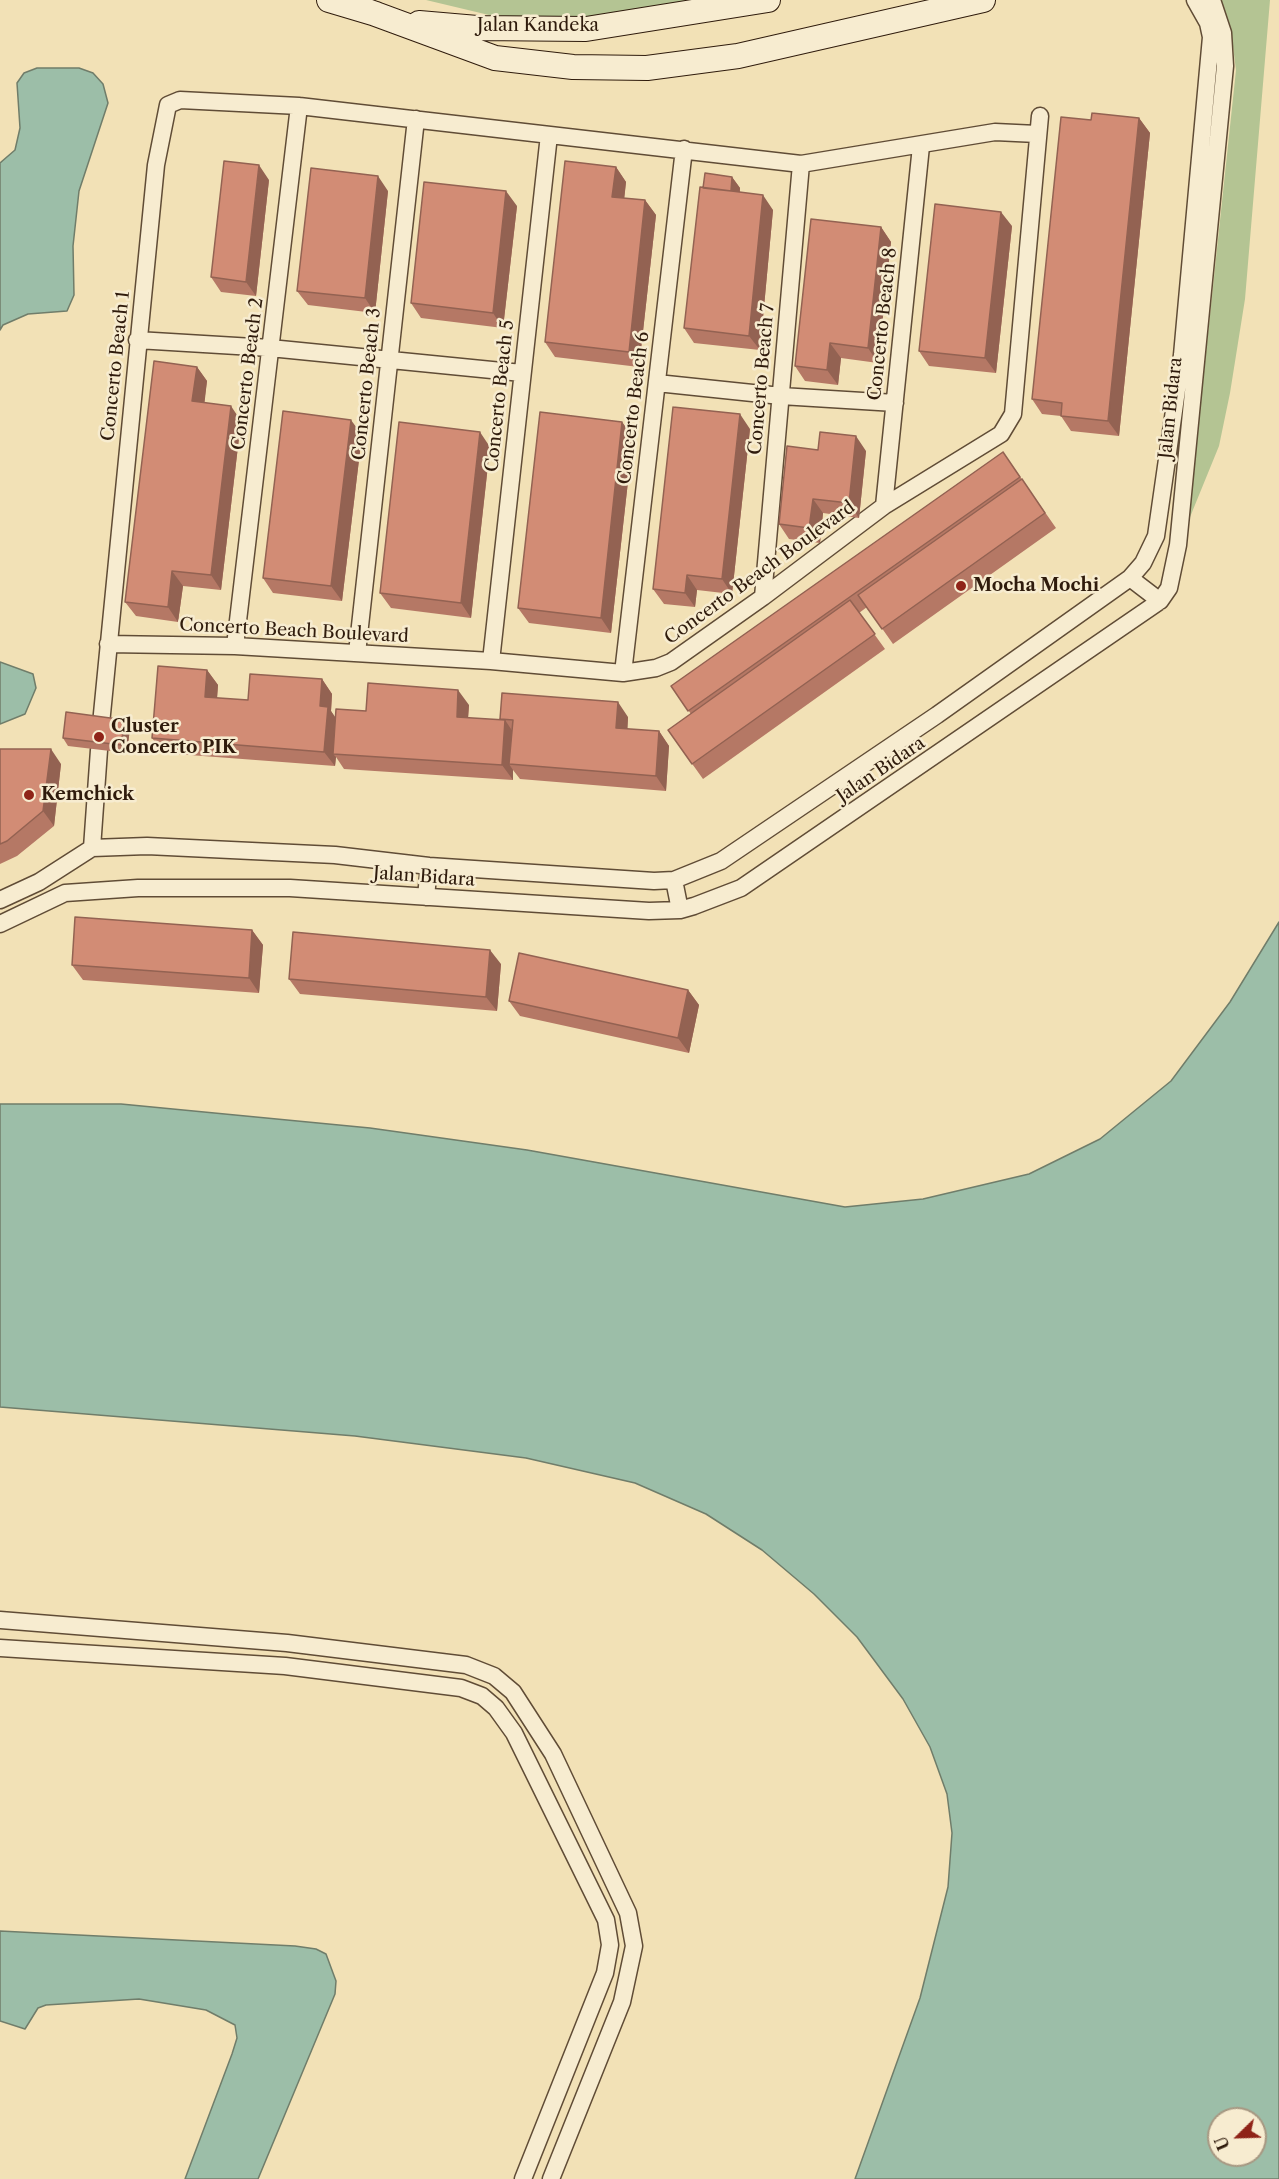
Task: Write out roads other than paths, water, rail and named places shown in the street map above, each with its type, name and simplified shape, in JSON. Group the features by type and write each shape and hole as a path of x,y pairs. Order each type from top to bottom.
{"main road":[{"name":"Jalan Kandeka","path":"329,0 362,9 386,8 414,23 477,28 586,29 758,3"},
{"path":"362,9 495,58 573,67 647,68 738,56 983,0"}],"street":[{"name":"Jalan Bidara","path":"92,848 147,846 312,854 429,866 654,881 674,880 721,861 937,715 1130,578 1143,563 1156,536 1182,355 1211,37 1203,2"},
{"name":"Jalan Bidara","path":"0,924 65,893 99,890 290,888 649,911 680,910 712,901 741,888 1160,601 1169,588 1178,545 1225,66 1223,33 1203,2"},
{"name":"Concerto Beach 1","path":"100,724 156,165 168,105 180,100 299,106"},
{"path":"299,106 801,164 995,132 1037,134"},
{"name":"Concerto Beach 2","path":"235,646 299,106"},
{"name":"Concerto Beach Boulevard","path":"108,644 235,646 490,661 623,673 656,668 671,662 763,597 884,506 1001,434 1013,414 1040,116"},
{"name":"Concerto Beach 3","path":"357,653 416,119"},
{"name":"Concerto Beach 5","path":"490,661 549,135"},
{"name":"Concerto Beach 8","path":"884,506 921,146"},
{"name":"Concerto Beach 6","path":"623,673 684,149"},
{"name":"Concerto Beach 7","path":"763,597 801,164"},
{"path":"137,340 270,348 522,373"},
{"path":"657,383 780,396 895,403"},
{"path":"1130,578 1160,601"},
{"path":"0,900 39,882 92,848 99,750"},
{"path":"426,897 429,866"},
{"path":"674,880 680,910"},
{"path":"0,1620 287,1643 466,1665 494,1676 513,1692 553,1755 628,1913 634,1946 622,2002 551,2179"},
{"path":"0,1648 285,1666 461,1688 482,1696 496,1708 514,1733 606,1920 610,1946 605,1973 524,2179"}],"place":[{"name":"Mocha Mochi","path":"961,586"},
{"name":"Cluster Concerto PIK","path":"99,737"},
{"name":"Kemchick","path":"29,795"}]}
